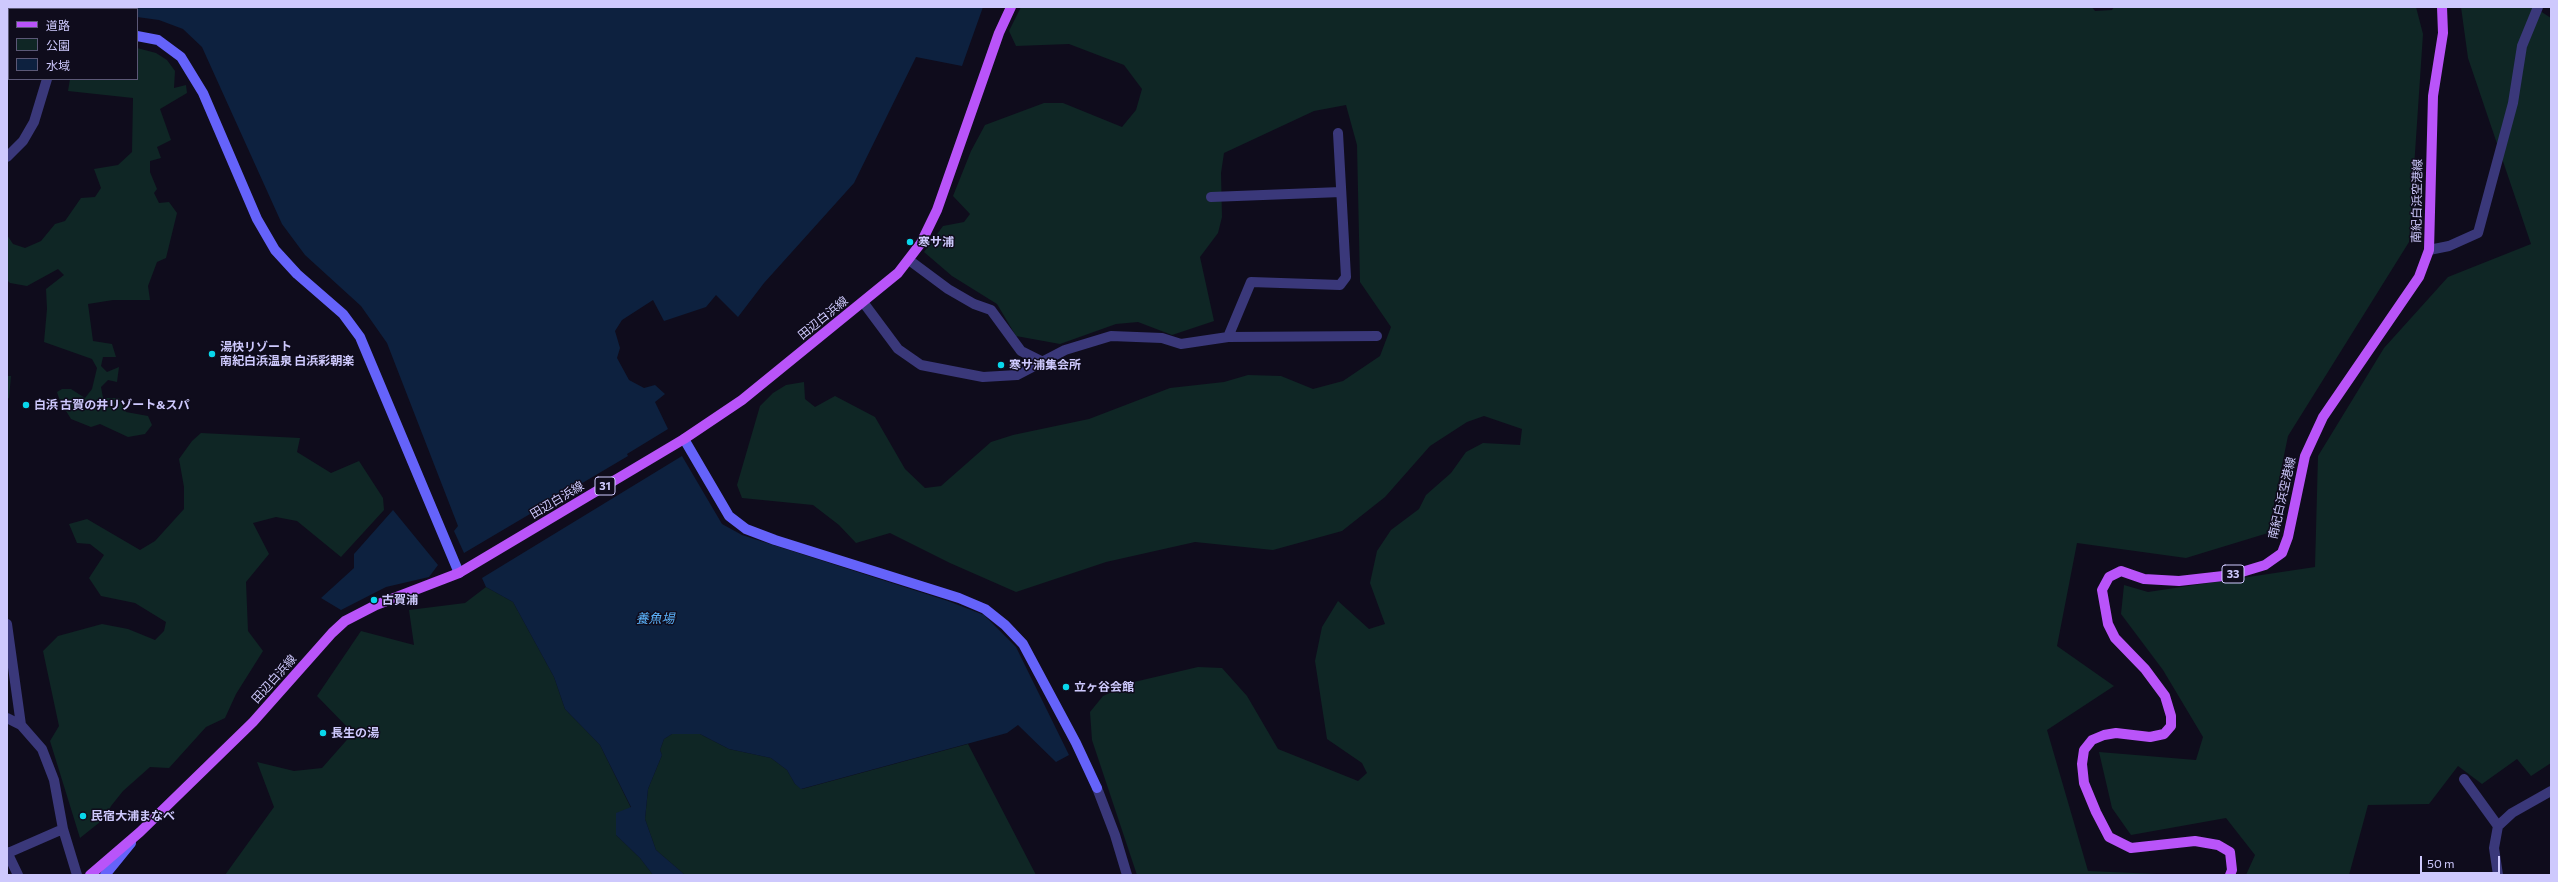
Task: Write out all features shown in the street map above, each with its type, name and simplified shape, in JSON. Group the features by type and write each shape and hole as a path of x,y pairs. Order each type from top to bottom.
{"main road":[{"name":"田辺白浜線","path":"90,875 140,832 253,722 332,633 345,621 376,605 459,573 684,439 742,400 863,302 909,260 922,243 938,210 998,33 1010,7"},
{"name":"南紀白浜空港線","path":"2230,875 2232,870 2230,852 2218,845 2196,841 2131,848 2109,837 2096,812 2084,783 2082,764 2084,750 2092,740 2104,735 2116,733 2150,737 2164,734 2171,726 2172,716 2165,696 2145,669 2115,638 2108,624 2102,590 2109,576 2121,571 2144,579 2179,581 2232,575 2264,565 2282,553 2288,537 2305,456 2323,418 2419,277 2429,250 2433,96 2444,33 2442,7"}],"street":[{"path":"2429,250 2449,246 2478,233 2513,103 2522,46 2538,7"},
{"path":"138,36 158,40 181,57 203,93 257,219 275,250 297,274 343,314 360,337 459,573"},
{"path":"7,157 23,141 34,122 47,80"},
{"path":"1228,337 1251,282 1340,285 1346,277 1338,133"},
{"path":"1211,197 1341,192"},
{"path":"909,260 948,289 974,304 991,310 1021,351 1043,362"},
{"path":"863,302 898,349 921,365 984,377 1017,375 1065,350 1111,336 1162,338 1181,344 1228,337 1377,336"},
{"path":"684,439 729,516 746,529 775,540 959,598 985,609 1005,625 1023,644 1076,743 1097,788 1116,835 1127,875"},
{"path":"7,624 21,725"},
{"path":"7,718 21,725 42,749 54,780 63,829 77,875"},
{"path":"2464,779 2498,826"},
{"path":"2498,875 2494,848 2498,826 2512,813 2551,791"},
{"path":"18,875 8,852 63,829"},
{"path":"105,875 140,832"}],"green space":[{"path":"1021,7 2092,7 2095,11 2112,10 2114,7 2416,7 2423,34 2409,242 2288,436 2268,533 2186,558 2077,543 2057,646 2114,686 2047,730 2088,871 2180,875 1137,875 1092,740 1090,712 1103,696 1134,682 1198,667 1222,668 1247,696 1278,749 1358,781 1367,773 1362,763 1327,739 1315,661 1322,627 1338,601 1369,629 1385,624 1370,583 1377,551 1391,530 1419,509 1426,495 1451,473 1466,452 1483,443 1520,445 1522,429 1484,416 1467,422 1430,446 1385,497 1342,531 1273,550 1195,542 1106,562 1016,592 950,563 890,533 856,543 839,525 813,505 742,498 737,485 760,406 773,393 786,385 804,382 805,399 815,407 835,396 875,417 905,469 925,488 941,486 991,442 1013,435 1089,419 1170,388 1224,382 1248,375 1281,376 1313,389 1343,381 1380,356 1391,327 1360,282 1357,145 1346,105 1314,111 1224,153 1221,173 1222,217 1218,233 1200,257 1214,321 1172,335 1138,322 1116,324 1060,344 1016,336 997,304 952,276 924,252 943,226 964,222 970,214 953,196 971,151 985,125 1044,103 1063,103 1122,127 1136,110 1142,89 1124,65 1069,44 1016,46 1009,31"},
{"path":"2461,7 2534,7 2551,18 2551,763 2531,776 2517,759 2482,784 2458,766 2429,804 2368,805 2349,875 2246,875 2255,855 2226,818 2131,835 2112,808 2099,752 2196,760 2203,737 2163,670 2121,614 2124,585 2148,592 2315,567 2318,456 2384,348 2448,277 2531,244 2468,58"},
{"path":"138,48 156,53 167,60 175,71 174,88 186,85 187,93 160,109 171,140 157,147 161,158 150,161 150,172 157,189 154,193 159,203 169,202 177,213 166,258 157,262 148,286 150,300 113,300 88,304 93,341 112,344 116,357 103,357 101,366 107,372 119,367 117,382 108,380 101,387 103,398 119,398 126,412 148,416 152,425 145,434 128,437 100,424 91,427 71,419 60,401 57,392 62,389 71,389 85,398 92,389 97,368 92,359 44,342 47,309 46,289 64,275 58,269 27,286 10,283 7,280 7,235 13,244 25,248 41,241 55,224 65,221 81,198 95,197 101,188 94,169 118,165 132,152 133,98 68,91 70,80 138,80"},
{"path":"7,376 11,376 9,398 7,399"},
{"path":"201,433 300,438 297,452 331,473 359,461 383,498 384,510 341,557 297,521 276,517 253,523 269,554 246,582 248,631 263,651 236,694 225,718 206,727 169,768 150,767 123,791 111,806 105,818 80,838 50,741 59,726 43,651 58,636 102,624 128,629 155,640 164,631 166,622 135,603 101,596 89,578 104,555 90,544 77,543 69,524 87,519 140,550 155,541 184,509 184,487 179,459 192,441"},
{"path":"486,587 513,602 554,677 565,709 600,745 631,808 616,835 640,858 653,875 225,875 274,807 257,762 294,771 322,768 353,733 317,696 361,631 414,645 409,610 465,603"},
{"path":"672,734 700,734 729,749 771,758 787,770 795,784 802,789 968,744 1036,875 685,875 656,850 645,819 648,789 662,755 660,750 664,739"}],"water":[{"path":"53,7 983,7 962,66 916,57 854,183 764,283 738,317 716,295 706,307 664,321 653,300 622,320 615,331 620,348 617,358 629,380 644,388 655,385 665,394 655,402 668,429 627,454 628,456 464,553 454,531 458,526 387,343 361,306 305,255 282,224 202,47 183,29 159,20 138,17 138,8"},
{"name":"養魚場","path":"682,456 722,524 742,535 948,601 984,615 1016,647 1069,755 1056,762 1018,725 1007,733 801,789 795,784 787,770 771,758 729,749 700,734 672,734 664,739 660,750 662,755 648,789 645,819 656,850 685,875 653,875 640,858 616,835 616,813 631,807 600,745 565,709 554,677 513,602 486,587 482,578"},
{"path":"393,510 438,565 429,577 386,587 341,610 321,598 354,568 354,554"}],"place":[{"name":"寒サ浦","path":"910,242"},
{"name":"湯快リゾート 南紀白浜温泉 白浜彩朝楽","path":"212,354"},
{"name":"寒サ浦集会所","path":"1001,365"},
{"name":"白浜 古賀の井リゾート&スパ","path":"26,405"},
{"name":"古賀浦","path":"374,600"},
{"name":"立ヶ谷会館","path":"1066,687"},
{"name":"長生の湯","path":"323,733"},
{"name":"民宿大浦まなべ","path":"83,816"}]}
